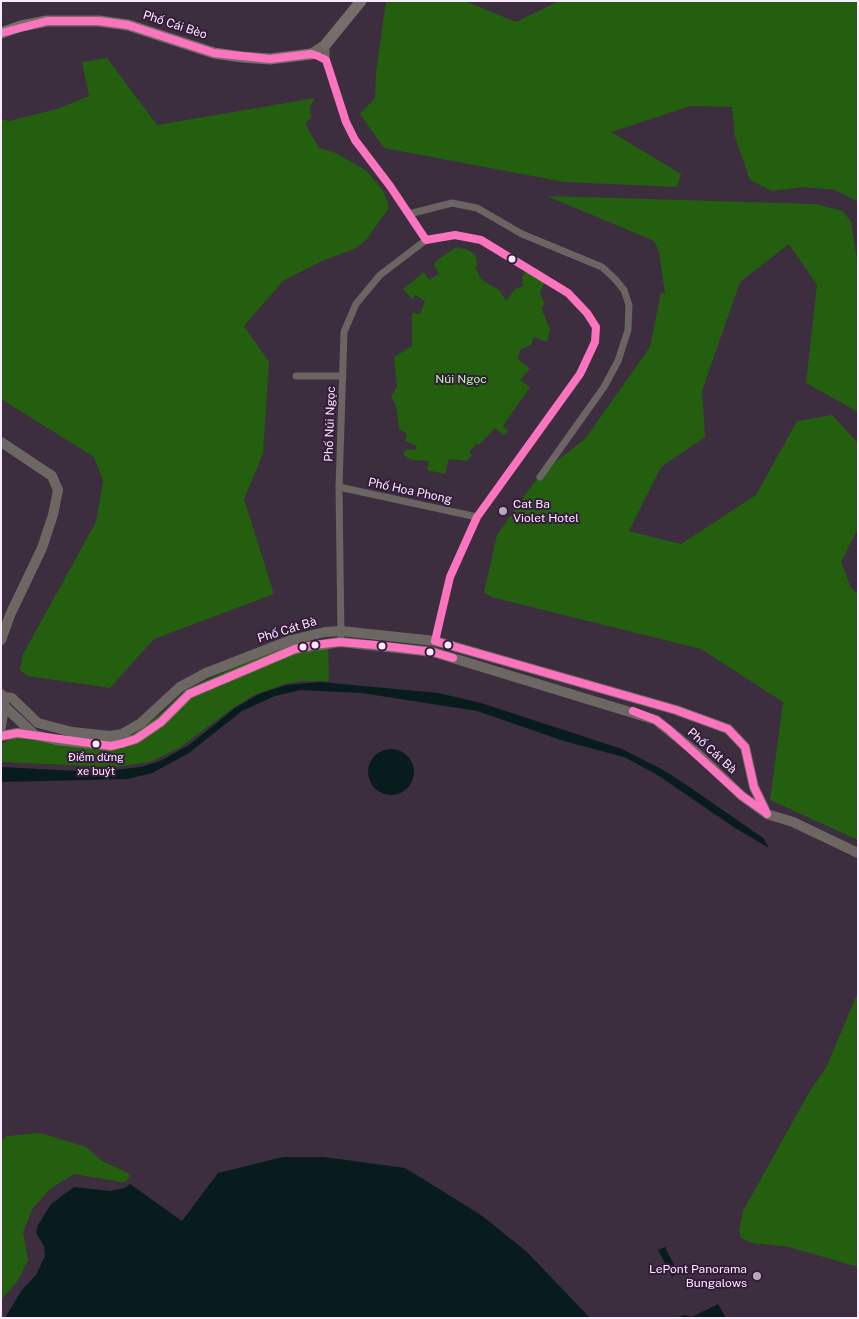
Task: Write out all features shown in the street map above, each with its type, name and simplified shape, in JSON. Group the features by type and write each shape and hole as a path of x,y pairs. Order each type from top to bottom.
{"main road":[{"name":"Phố Cái Bèo","path":"1,32 47,21 99,20 128,25 214,52 270,59 311,54 326,44 361,1"},
{"path":"1,442 52,476 58,490 53,515 42,548 10,616 1,640"},
{"name":"Phố Cát Bà","path":"3,699 35,734 56,740 111,746 141,723 180,687 217,668 291,640 325,632 341,631 435,641 676,710 728,729 745,747 754,787 767,814"},
{"path":"433,652 435,641"},
{"name":"Phố Cát Bà","path":"3,699 12,698 38,723 72,732 136,739 161,722 188,694 295,649 340,642 433,652 656,720 698,754 742,796 767,814"},
{"path":"217,668 221,679"},
{"path":"558,689 562,678"},
{"path":"1,727 3,699"},
{"path":"1,736 16,733 35,734 38,723"},
{"path":"767,814 793,822 858,853"}],"street":[{"path":"326,44 326,60 346,122 355,140 426,240"},
{"name":"Phố Cái Bèo","path":"311,54 326,60"},
{"path":"409,214 452,203 477,208 522,234 602,267 624,290 629,306 628,324 624,346 618,362 604,387 540,477"},
{"name":"Phố Núi Ngọc","path":"340,642 339,487 344,332 356,304 380,275 426,240 442,235 455,235 481,240 568,292 587,313 596,327 595,342 583,369 477,517 450,576 435,641"},
{"path":"296,376 343,376"},
{"name":"Phố Hoa Phong","path":"339,487 477,517"}],"green space":[{"path":"386,1 465,1 516,22 559,1 858,1 858,202 835,190 803,187 772,191 750,180 735,137 732,107 691,106 611,132 681,174 677,187 564,182 384,148 360,114 375,98 376,72"},
{"path":"107,58 157,125 315,98 310,107 311,118 305,123 319,148 336,153 367,171 384,192 389,208 366,240 354,249 322,261 283,281 244,326 269,362 263,454 244,499 274,594 154,639 110,688 28,676 20,670 23,654 96,522 103,481 94,457 1,399 1,119 9,121 57,109 89,96 82,62"},
{"path":"547,196 815,204 843,211 851,222 858,266 858,412 806,383 817,285 789,244 740,282 702,391 705,437 661,467 629,531 681,544 756,495 797,421 832,415 858,443 858,528 841,562 851,588 858,594 858,840 770,800 783,702 701,649 491,597 484,592 497,535 541,473 585,439 650,347 661,292 665,294 659,251 654,241"},
{"name":"Núi Ngọc","path":"455,248 466,249 475,254 476,269 482,280 499,290 506,301 515,289 523,286 522,279 525,271 545,281 540,293 545,304 541,308 550,329 547,342 534,337 531,345 521,349 517,358 530,369 520,380 530,387 503,426 508,431 504,435 495,428 479,445 476,444 469,452 472,455 467,461 449,459 445,474 427,470 429,461 411,460 404,455 407,449 415,450 417,446 405,441 407,434 399,429 396,405 391,397 397,387 394,357 412,346 412,313 420,314 425,301 415,295 413,300 403,289 424,272 429,280 439,274 434,266 436,261"},
{"path":"328,640 329,681 302,681 285,684 254,695 233,708 179,748 150,762 114,767 1,762 1,744 16,737 107,744 120,749 131,735 163,712 187,689 257,657 302,641"},
{"path":"858,992 858,1267 789,1247 752,1243 741,1238 739,1231 743,1211 811,1089 826,1068"},
{"path":"40,1133 86,1147 102,1161 128,1173 130,1176 126,1182 121,1182 74,1174 50,1189 33,1208 23,1232 28,1260 17,1282 1,1300 1,1140 7,1136"}],"shaded area":[{"path":"320,682 438,693 481,703 622,749 665,771 688,786 763,838 769,848 735,828 656,774 624,757 564,741 477,711 362,693 300,690 275,696 242,711 189,753 152,773 128,779 1,782 1,767 96,772 141,767 160,761 189,745 235,708 259,694 286,685"},
{"path":"391,749 404,753 410,759 414,772 410,785 404,791 391,795 378,791 372,785 368,772 372,759 378,753"},
{"path":"283,1157 324,1157 405,1168 481,1215 526,1251 590,1318 5,1318 21,1291 36,1275 45,1256 44,1246 36,1233 38,1225 51,1204 74,1187 110,1191 125,1188 130,1184 182,1221 218,1173"},
{"path":"665,1247 678,1273 672,1277 658,1250"},
{"path":"718,1304 726,1318 677,1318 684,1315 692,1317"}],"transit line":[{"path":"1,33 47,21 99,21 128,25 214,53 270,59 311,54 318,56 326,60 346,122 355,140 390,186 426,240 455,235 481,240 568,293 587,313 596,327 595,342 580,374 477,517 450,577 435,641 676,710 728,729 745,747 754,787 767,814"},
{"path":"1,736 17,733 111,746 124,743 136,739 161,722 189,694 295,649 314,645 340,642 375,645 433,652 453,658"},
{"path":"633,711 656,720 668,729 742,796 765,812"}],"place":[{"name":"Cat Ba Violet Hotel","path":"503,511"},
{"name":"Điểm dừng xe buýt","path":"96,744"},
{"name":"LePont Panorama Bungalows","path":"757,1276"}]}
